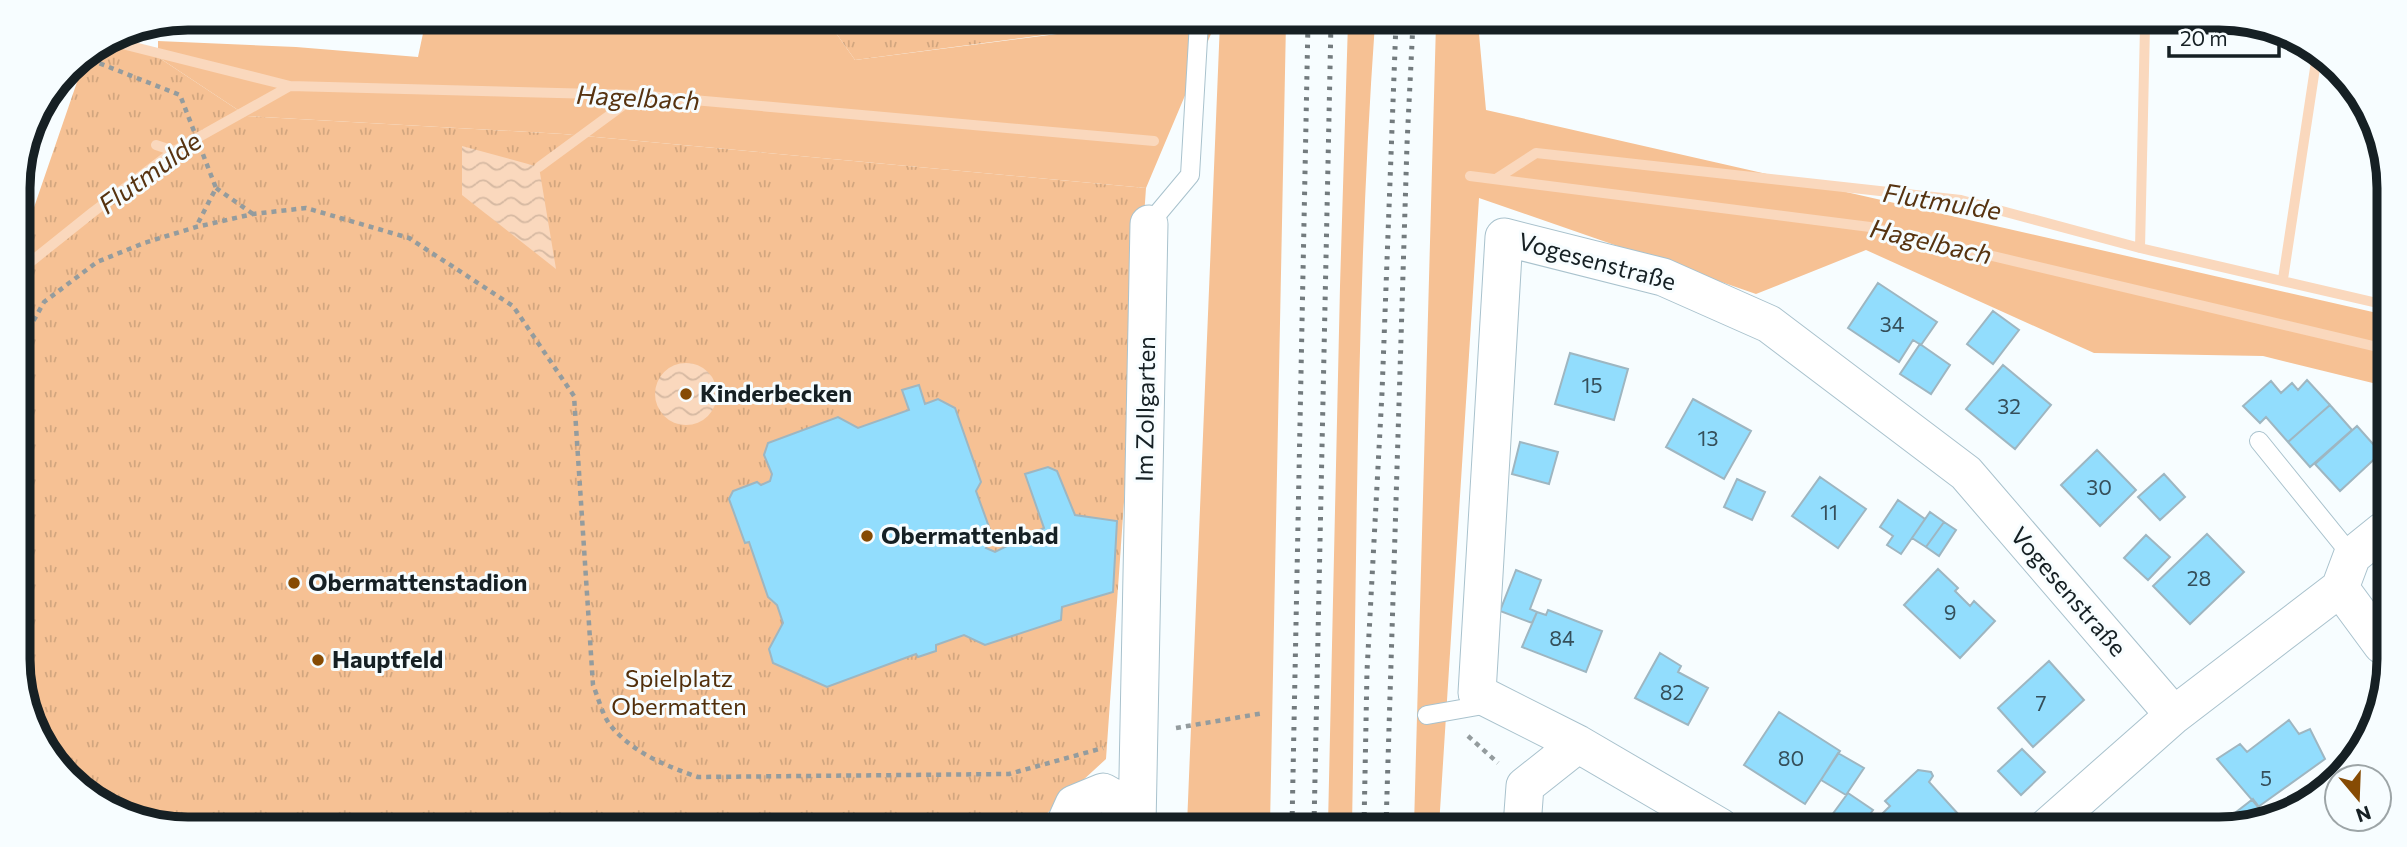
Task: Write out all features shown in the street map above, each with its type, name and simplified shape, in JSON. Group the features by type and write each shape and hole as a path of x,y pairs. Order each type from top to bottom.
{"street":[{"name":"Im Zollgarten","path":"1137,817 1149,224"},
{"name":"Vogesenstraße","path":"1703,817 1578,744 1477,693 1504,237 1663,276 1769,324 1966,473 2174,715"},
{"path":"2058,817 2174,715 2346,572 2377,538"},
{"path":"2346,572 2377,635"},
{"path":"1523,817 1525,786 1578,744"},
{"name":"Im Zollgarten","path":"1068,817 1074,804 1103,792 1136,817"}],"lane":[{"name":"Im Zollgarten","path":"1149,224 1190,175 1199,30"},
{"path":"2259,441 2346,572"},
{"path":"1427,715 1497,703"}],"path":[{"path":"93,61 180,96 216,188 253,214"},
{"path":"196,228 216,188"},
{"path":"30,327 44,302 97,261 144,243 196,228 253,214 306,208 410,238 513,306 575,396 593,685 609,723 634,747 662,764 698,777 1009,774 1139,737 1265,713"},
{"path":"1427,715 1450,720 1525,786"}],"green space":[{"path":"424,30 834,30 855,60 1089,30 1213,30 1146,188 563,134 247,116 158,57 158,41 296,47 418,57"},
{"path":"834,30 1082,30 855,60"},
{"path":"1220,30 1286,30 1270,817 1187,817"},
{"path":"1348,30 1375,30 1361,324 1352,817 1328,817"},
{"path":"1436,30 1479,30 1486,110 2377,313 2377,384 2263,356 2094,353 1866,250 1756,294 1479,198 1440,817 1414,817"},
{"name":"Spielplatz Obermatten","path":"118,46 158,57 247,116 563,134 1146,188 1106,759 1043,817 187,817 157,814 118,801 83,778 56,747 38,710 31,680 30,219 81,71"}],"water":[{"path":"462,146 539,167 556,269 462,195"},
{"name":"Kinderbecken","path":"686,363 708,372 717,394 708,416 686,425 664,416 655,394 664,372"}],"building":[{"path":"1878,283 1937,322 1921,345 1913,340 1899,362 1848,328"},
{"path":"1993,311 2019,330 1993,364 1967,344"},
{"path":"1920,344 1950,365 1931,394 1900,374"},
{"path":"1570,353 1628,369 1614,420 1555,404"},
{"path":"2003,365 2051,405 2015,449 1966,409"},
{"path":"2307,380 2330,405 2288,442 2266,417 2260,423 2243,406 2271,381 2281,393 2292,383 2298,390"},
{"name":"Obermattenbad","path":"919,385 925,404 938,399 955,408 981,482 976,491 993,538 986,548 995,552 1044,528 1025,474 1048,467 1057,471 1075,515 1117,521 1113,592 1062,607 1061,620 985,645 964,635 936,645 936,651 918,657 916,654 827,687 773,663 769,649 783,623 777,605 768,597 749,542 745,543 729,499 733,491 757,482 761,485 770,481 772,474 764,455 768,443 838,417 858,428 909,410 902,390"},
{"path":"1693,399 1751,431 1724,479 1666,447"},
{"path":"2330,405 2352,430 2310,467 2288,442"},
{"path":"2357,426 2377,448 2377,457 2340,491 2315,464"},
{"path":"1520,442 1558,452 1549,484 1512,474"},
{"path":"2097,450 2136,490 2100,526 2061,485"},
{"path":"2164,474 2185,497 2160,520 2138,497"},
{"path":"1820,477 1866,509 1838,548 1792,516"},
{"path":"1737,479 1765,492 1752,520 1724,507"},
{"path":"1898,500 1925,519 1901,554 1887,545 1893,536 1880,527"},
{"path":"1930,512 1944,522 1926,547 1912,538"},
{"path":"1944,522 1956,530 1939,556 1926,547"},
{"path":"2207,534 2244,572 2190,624 2153,586"},
{"path":"2146,535 2170,557 2148,580 2124,558"},
{"path":"1938,569 1958,588 1955,591 1970,606 1974,601 1995,621 1960,658 1904,605"},
{"path":"1516,570 1541,580 1530,609 1537,612 1532,623 1500,611"},
{"path":"1548,610 1602,631 1586,672 1522,647 1537,612 1546,615"},
{"path":"1660,653 1681,666 1678,672 1708,688 1688,725 1635,698"},
{"path":"2049,661 2084,700 2033,747 1998,708"},
{"path":"1779,712 1840,751 1805,804 1744,765"},
{"path":"2289,720 2299,734 2310,729 2325,759 2258,807 2217,759 2240,744 2247,752"},
{"path":"2022,749 2045,772 2021,795 1998,771"},
{"path":"1838,753 1864,768 1846,795 1821,780"},
{"path":"1918,770 1931,772 1933,776 1929,782 1959,815 1879,817 1890,806 1885,801"},
{"path":"1848,793 1873,810 1868,817 1830,817"},
{"path":"2253,799 2263,811 2240,816 2230,817"}],"waterway":[{"path":"2140,248 2145,30"},
{"name":"Hagelbach","path":"126,45 290,86 637,95 1154,141"},
{"path":"2283,279 2316,63"},
{"name":"Flutmulde","path":"30,262 174,151 290,86"},
{"path":"539,167 637,95"},
{"path":"156,145 174,151"},
{"name":"Flutmulde","path":"1496,179 1536,153 1961,200 2140,248 2377,303"},
{"name":"Hagelbach","path":"1470,176 1870,227 2377,347"}],"railway":[{"path":"1292,817 1308,30"},
{"path":"1314,817 1331,30"},
{"path":"1364,817 1367,671 1382,393 1396,30"},
{"path":"1386,817 1413,30"}],"place":[{"name":"Kinderbecken","path":"686,394"},
{"name":"Obermattenbad","path":"867,536"},
{"name":"Obermattenstadion","path":"294,583"},
{"name":"Hauptfeld","path":"318,660"}]}
